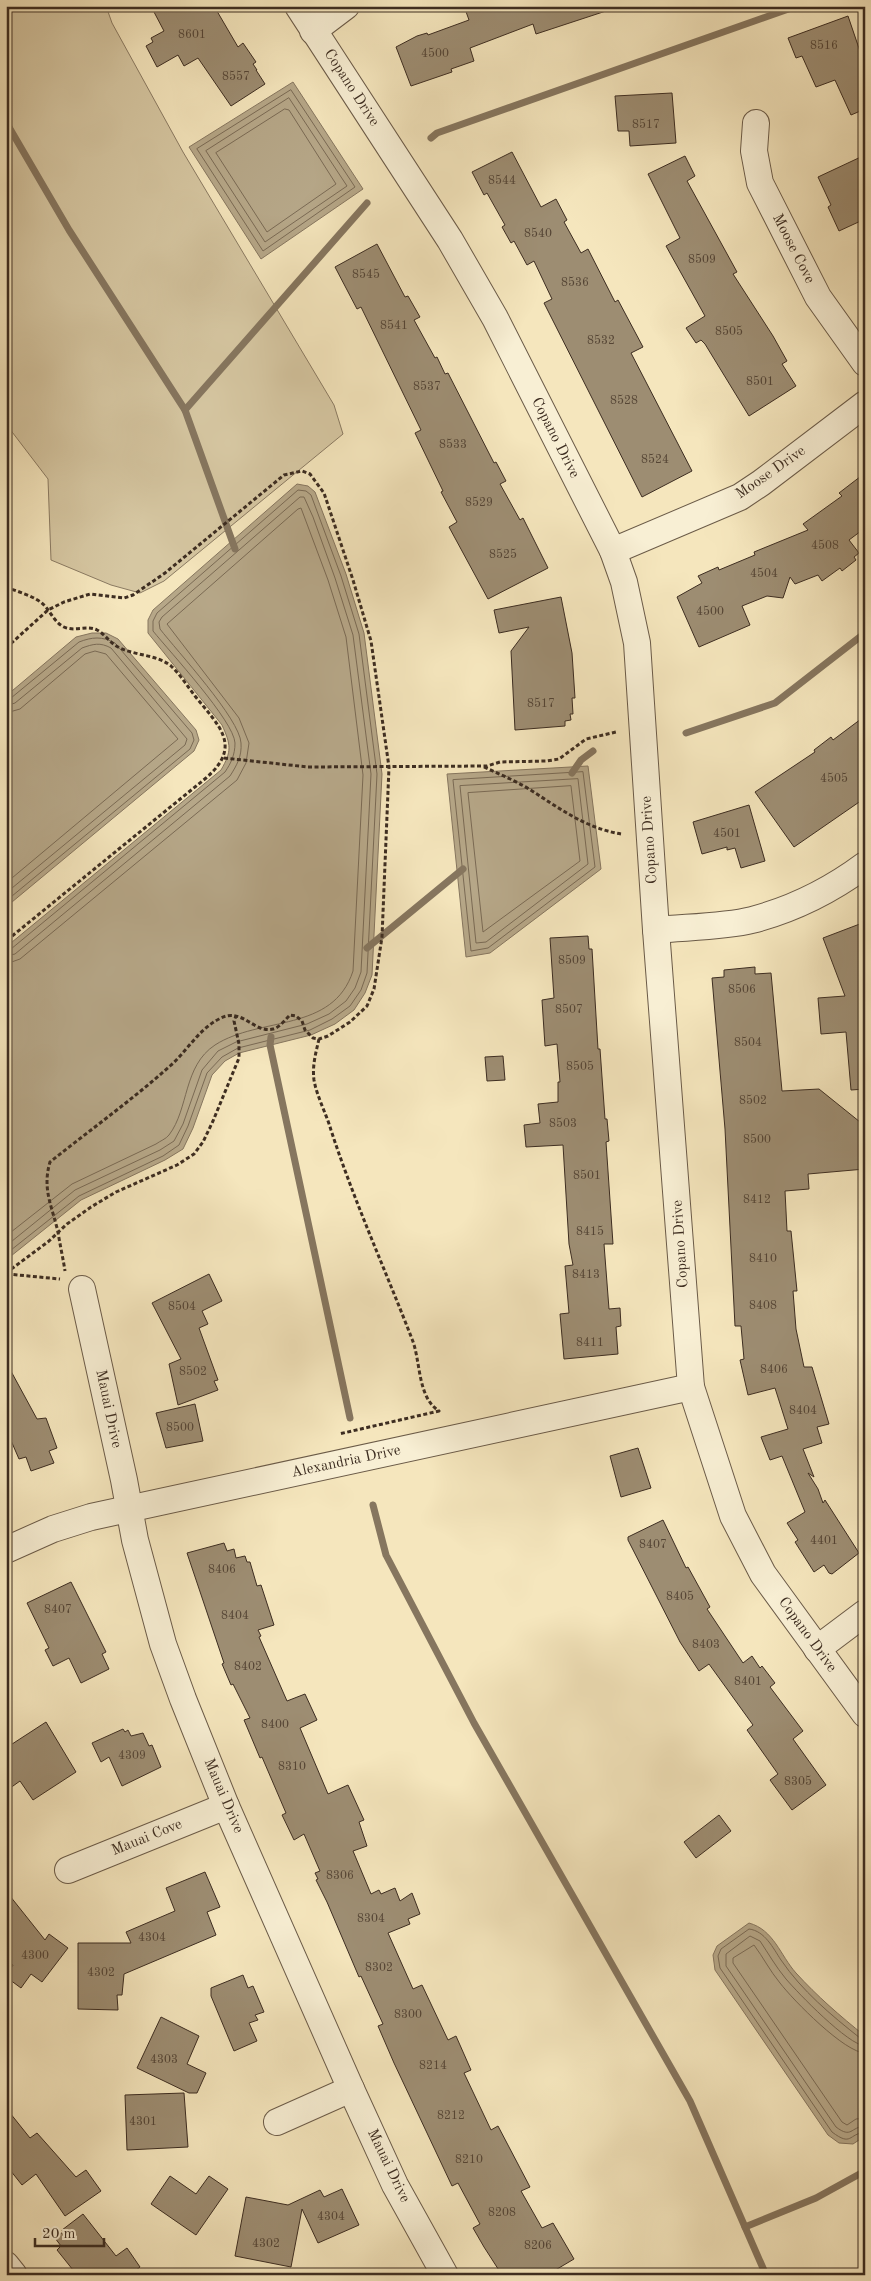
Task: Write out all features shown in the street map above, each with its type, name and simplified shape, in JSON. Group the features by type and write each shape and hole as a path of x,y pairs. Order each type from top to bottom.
{"street":[{"name":"Copano Drive","path":"298,6 450,240 495,318 612,551 624,582 637,642 656,930 691,1387 733,1516 763,1574 865,1714"},
{"path":"313,31 346,6"},
{"name":"Moose Cove","path":"756,122 754,151 760,183 818,298 865,363"},
{"name":"Moose Drive","path":"612,551 740,497 865,404"},
{"path":"656,930 750,920 792,908 844,881 865,865"},
{"name":"Mauai Drive","path":"71,1280 130,1508 135,1540 163,1644 183,1700 226,1806 351,2089 395,2185 445,2275"},
{"name":"Alexandria Drive","path":"6,1550 53,1529 130,1508 691,1387"},
{"path":"817,1649 865,1613"},
{"name":"Mauai Cove","path":"68,1870 226,1806"},
{"path":"277,2122 351,2089"},
{"path":"6,2265 14,2275"}],"path":[{"path":"6,648 48,610 64,602 90,594 124,598 133,595 165,573 284,475 302,471 310,474 324,492 353,580 371,641 390,767 382,937 374,989 367,1006 350,1022 328,1036 319,1038 314,1038 305,1030 302,1021 296,1016 290,1015 272,1030 266,1030 236,1016 228,1015 218,1019 194,1039 172,1064 150,1083 50,1162 47,1174 48,1201 71,1280 6,1274"},
{"path":"6,587 43,604 54,620 63,627 74,630 88,628 97,630 116,646 160,660 172,667 216,722 223,735 226,748 224,758 217,769 6,941"},
{"path":"224,758 308,767 482,766 500,762 559,758 586,739 616,732"},
{"path":"482,766 528,788 591,827 621,834"},
{"path":"6,1274 67,1224 116,1192 177,1164 194,1154 203,1142 213,1121 239,1058 239,1044 234,1021 236,1016"},
{"path":"319,1038 314,1060 314,1079 318,1096 347,1178 415,1345 427,1398 432,1407 439,1411 339,1434"}],"shaded area":[{"path":"6,6 106,6 112,23 183,152 334,405 343,434 164,581 140,593 111,585 51,560 48,479 6,424"}],"water":[{"path":"293,82 363,189 261,259 189,147"},
{"path":"297,484 308,486 315,492 346,574 364,633 382,774 372,975 365,993 354,1010 335,1024 311,1035 239,1053 225,1061 212,1075 193,1128 183,1149 165,1160 81,1200 6,1260 6,947 221,770 229,753 229,743 222,725 148,633 148,620 153,610"},
{"path":"92,633 106,633 118,639 196,730 199,740 194,751 6,907 6,696 76,637"},
{"path":"588,766 601,869 490,953 466,957 447,774"},
{"path":"749,1923 765,1931 796,1973 829,2006 865,2036 865,2136 853,2144 839,2143 828,2135 715,1970 713,1955 717,1946"}],"building":[{"path":"165,6 214,6 238,47 243,43 256,62 253,64 265,84 231,106 198,58 184,66 178,55 157,67 146,46 153,42 151,38 164,31 154,12"},
{"path":"464,6 608,6 609,10 536,34 533,24 470,48 474,61 451,69 452,72 411,86 396,47 417,36 427,33 428,35 469,20"},
{"path":"848,16 865,66 865,109 851,115 835,80 816,87 802,56 796,58 788,38"},
{"path":"672,93 676,143 630,146 629,131 618,131 615,96"},
{"path":"512,152 541,207 556,199 567,220 564,222 581,253 588,249 615,302 618,300 643,347 631,353 692,471 642,497 544,303 552,299 534,261 527,265 514,241 511,243 502,227 505,225 487,193 484,195 472,172"},
{"path":"865,155 865,219 839,231 828,207 831,205 818,177"},
{"path":"685,156 695,176 687,181 737,272 733,274 787,361 782,364 796,386 749,416 705,344 701,340 696,343 686,328 705,316 666,246 680,238 648,174"},
{"path":"377,244 405,297 408,296 420,317 414,320 435,358 437,357 445,374 448,373 494,463 496,462 506,481 500,484 520,520 523,518 548,568 488,599 449,527 457,522 441,492 443,491 415,433 421,430 361,307 357,309 335,267"},
{"path":"865,473 865,528 849,540 859,553 854,557 856,560 842,571 840,568 822,581 818,575 795,584 790,577 783,598 767,596 742,606 750,625 699,647 677,597 702,583 698,576 718,567 719,570 755,555 754,552 808,530 803,524 842,496 839,493"},
{"path":"561,597 572,653 575,698 572,698 573,714 570,714 571,720 565,721 565,726 515,730 511,651 529,627 499,633 494,610"},
{"path":"865,716 865,798 794,847 755,792 815,752 814,750 831,737 833,740"},
{"path":"749,805 765,861 741,868 735,848 727,850 727,847 702,854 693,822"},
{"path":"865,922 865,1089 851,1090 846,1032 821,1034 818,998 845,996 823,938"},
{"path":"588,936 589,949 592,949 598,1049 600,1049 605,1119 607,1119 609,1141 606,1142 613,1244 604,1244 609,1309 620,1308 621,1326 616,1327 618,1354 564,1359 560,1314 569,1313 565,1266 573,1265 569,1244 563,1145 526,1147 524,1125 540,1123 538,1104 558,1102 558,1082 560,1082 557,1044 545,1046 542,1000 554,998 550,938"},
{"path":"755,967 755,974 771,973 782,1091 819,1089 865,1126 865,1169 808,1174 809,1189 785,1191 787,1231 791,1231 797,1291 793,1291 796,1329 804,1367 812,1367 829,1424 817,1427 822,1443 803,1449 814,1477 808,1473 818,1489 823,1503 825,1500 859,1553 832,1574 829,1573 824,1565 814,1572 795,1542 798,1540 787,1523 805,1512 782,1456 770,1460 761,1437 788,1429 775,1388 748,1395 740,1360 744,1359 741,1326 735,1326 725,1129 712,978 724,977 724,970"},
{"path":"503,1056 505,1080 487,1081 485,1057"},
{"path":"209,1274 222,1301 202,1311 208,1324 199,1328 218,1380 214,1381 218,1390 178,1405 169,1364 181,1359 152,1303"},
{"path":"6,1362 37,1419 46,1418 57,1448 49,1451 54,1463 31,1471 26,1457 19,1459 6,1429"},
{"path":"195,1404 203,1441 166,1448 156,1413"},
{"path":"638,1448 651,1488 621,1497 610,1456"},
{"path":"663,1520 686,1568 688,1567 710,1607 707,1609 743,1663 752,1656 760,1668 762,1666 775,1683 770,1687 803,1731 793,1739 826,1785 792,1810 770,1780 778,1774 747,1730 753,1725 709,1664 699,1671 680,1642 628,1540 628,1537"},
{"path":"224,1543 227,1551 234,1549 236,1558 245,1556 247,1562 250,1562 257,1586 261,1585 274,1625 258,1630 261,1636 259,1637 287,1701 305,1694 317,1720 300,1728 328,1794 348,1785 364,1820 359,1822 367,1846 353,1851 371,1894 379,1890 381,1894 395,1888 400,1901 412,1893 420,1914 408,1919 410,1924 388,1933 413,1989 422,1985 448,2040 456,2036 471,2070 464,2073 491,2130 498,2126 530,2187 521,2191 542,2228 553,2223 574,2259 547,2275 502,2275 473,2228 480,2224 458,2183 452,2186 394,2063 378,2026 383,2024 361,1976 359,1977 316,1880 318,1879 315,1873 320,1871 304,1834 294,1840 282,1815 286,1813 244,1720 250,1718 233,1684 231,1685 222,1664 224,1663 187,1553"},
{"path":"71,1582 106,1652 102,1654 109,1669 81,1683 69,1658 53,1666 45,1650 49,1648 27,1603"},
{"path":"46,1722 76,1772 33,1800 20,1781 6,1791 6,1748"},
{"path":"123,1729 125,1732 128,1730 131,1736 143,1733 149,1746 152,1745 161,1767 122,1786 109,1757 101,1762 92,1743"},
{"path":"719,1815 731,1831 696,1858 684,1842"},
{"path":"205,1872 220,1907 207,1912 216,1935 124,1974 122,1995 117,1995 118,2010 78,2009 78,1943 131,1943 126,1932 175,1911 166,1888"},
{"path":"6,1891 45,1940 49,1934 68,1948 42,1982 31,1974 21,1988 6,1977 13,1965 6,1960"},
{"path":"243,1975 248,1988 253,1986 264,2012 255,2015 258,2020 249,2023 257,2041 234,2051 211,1996 211,1988"},
{"path":"161,2017 199,2036 187,2064 206,2073 197,2093 189,2093 137,2068"},
{"path":"184,2093 188,2147 127,2150 125,2095"},
{"path":"6,2108 30,2138 37,2133 76,2177 86,2170 101,2191 65,2216 36,2174 22,2185 6,2165"},
{"path":"170,2176 196,2194 209,2176 228,2189 196,2235 151,2204"},
{"path":"342,2189 359,2225 318,2243 302,2209 291,2267 235,2256 246,2197 288,2205 320,2190 324,2197"},
{"path":"83,2214 116,2256 127,2248 140,2267 130,2275 77,2275 57,2250 61,2246 55,2238 63,2232 62,2230"}],"waterway":[{"path":"431,138 437,133 797,6"},
{"path":"6,122 69,230 185,410 235,549"},
{"path":"185,410 367,203"},
{"path":"686,733 775,703 865,633"},
{"path":"572,773 581,760 593,751"},
{"path":"367,948 463,869"},
{"path":"271,1037 270,1045 350,1418"},
{"path":"373,1505 386,1555 474,1723 690,2101 766,2275"},
{"path":"745,2227 816,2198 865,2171"}]}
